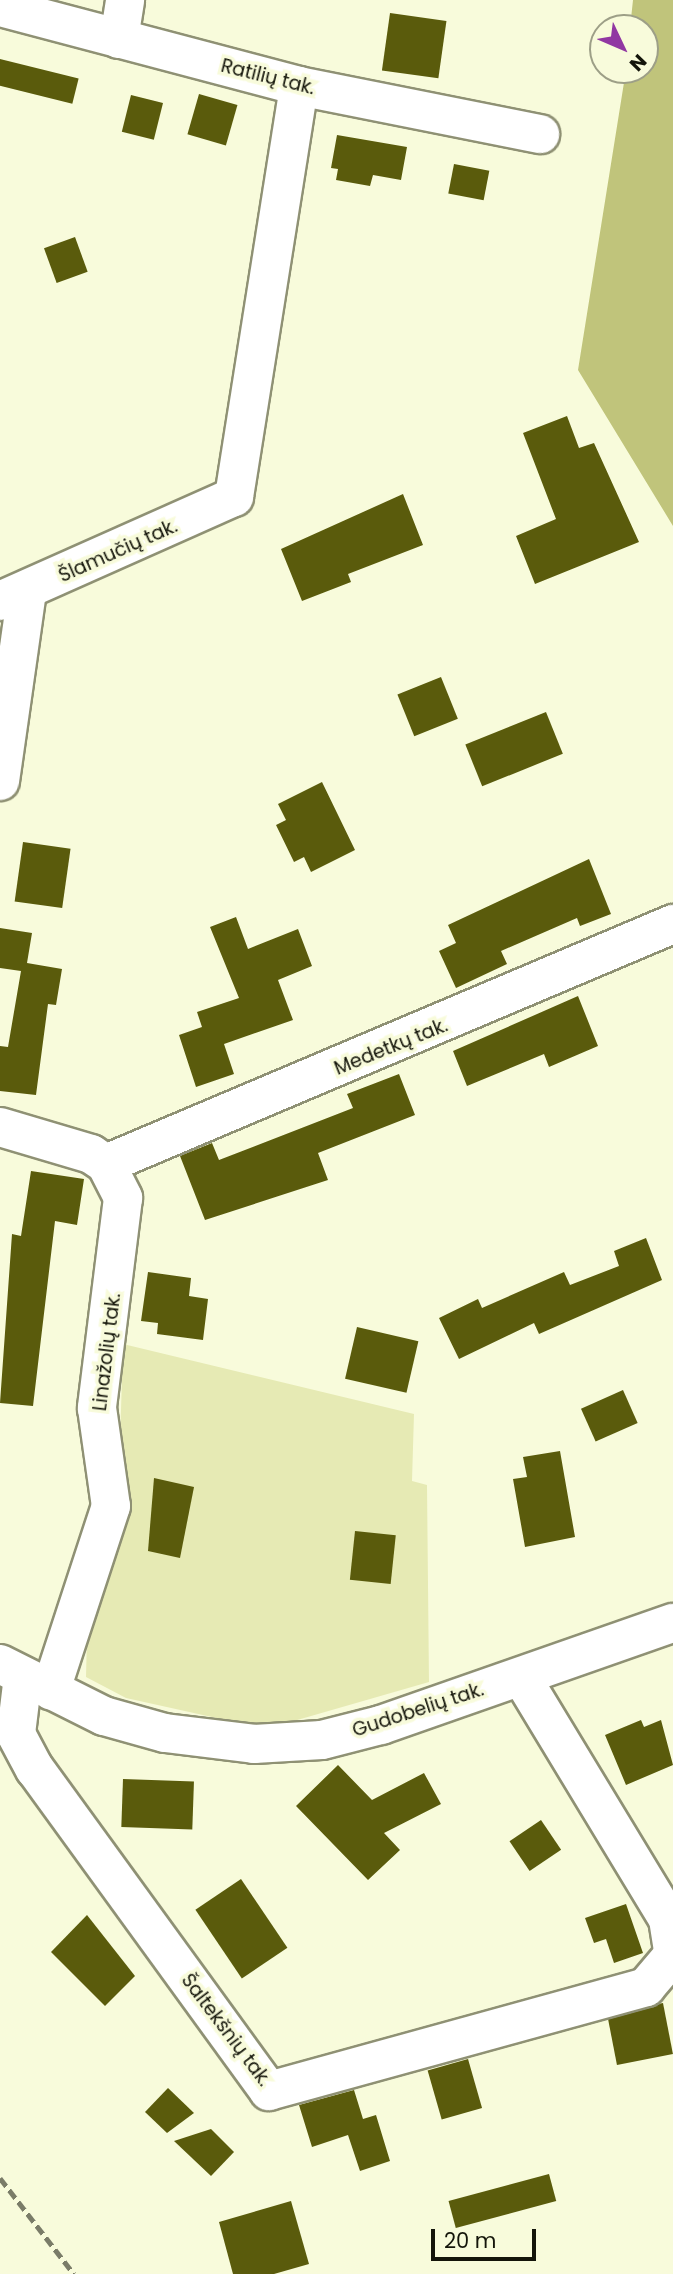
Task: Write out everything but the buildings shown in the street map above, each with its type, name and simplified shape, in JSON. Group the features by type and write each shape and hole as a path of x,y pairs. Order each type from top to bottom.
{"street":[{"path":"119,39 125,0"},
{"name":"Ratilių tak.","path":"0,7 299,86 540,134"},
{"name":"Šlamučių tak.","path":"13,596 234,497 299,86"},
{"path":"0,781 13,596"},
{"name":"Medetkų tak.","path":"106,1164 673,924"},
{"path":"0,1127 91,1154 106,1164"},
{"name":"Linažolių tak.","path":"25,1676 111,1506 97,1408 124,1198 106,1164"},
{"name":"Gudobelių tak.","path":"25,1676 141,1726 254,1745 322,1740 370,1728 456,1695 522,1678 673,1623"},
{"name":"Šaltekšnių tak.","path":"25,1676 16,1734 34,1769 269,2091 646,1987 673,1953 668,1919 522,1678"}],"green space":[{"path":"633,0 673,0 673,526 578,370 624,84 659,84 659,14 632,14"},
{"path":"123,1344 414,1414 412,1481 427,1485 429,1682 266,1729 126,1698 86,1677 87,1635 117,1542"}],"railway":[{"path":"0,2178 74,2274"}]}
